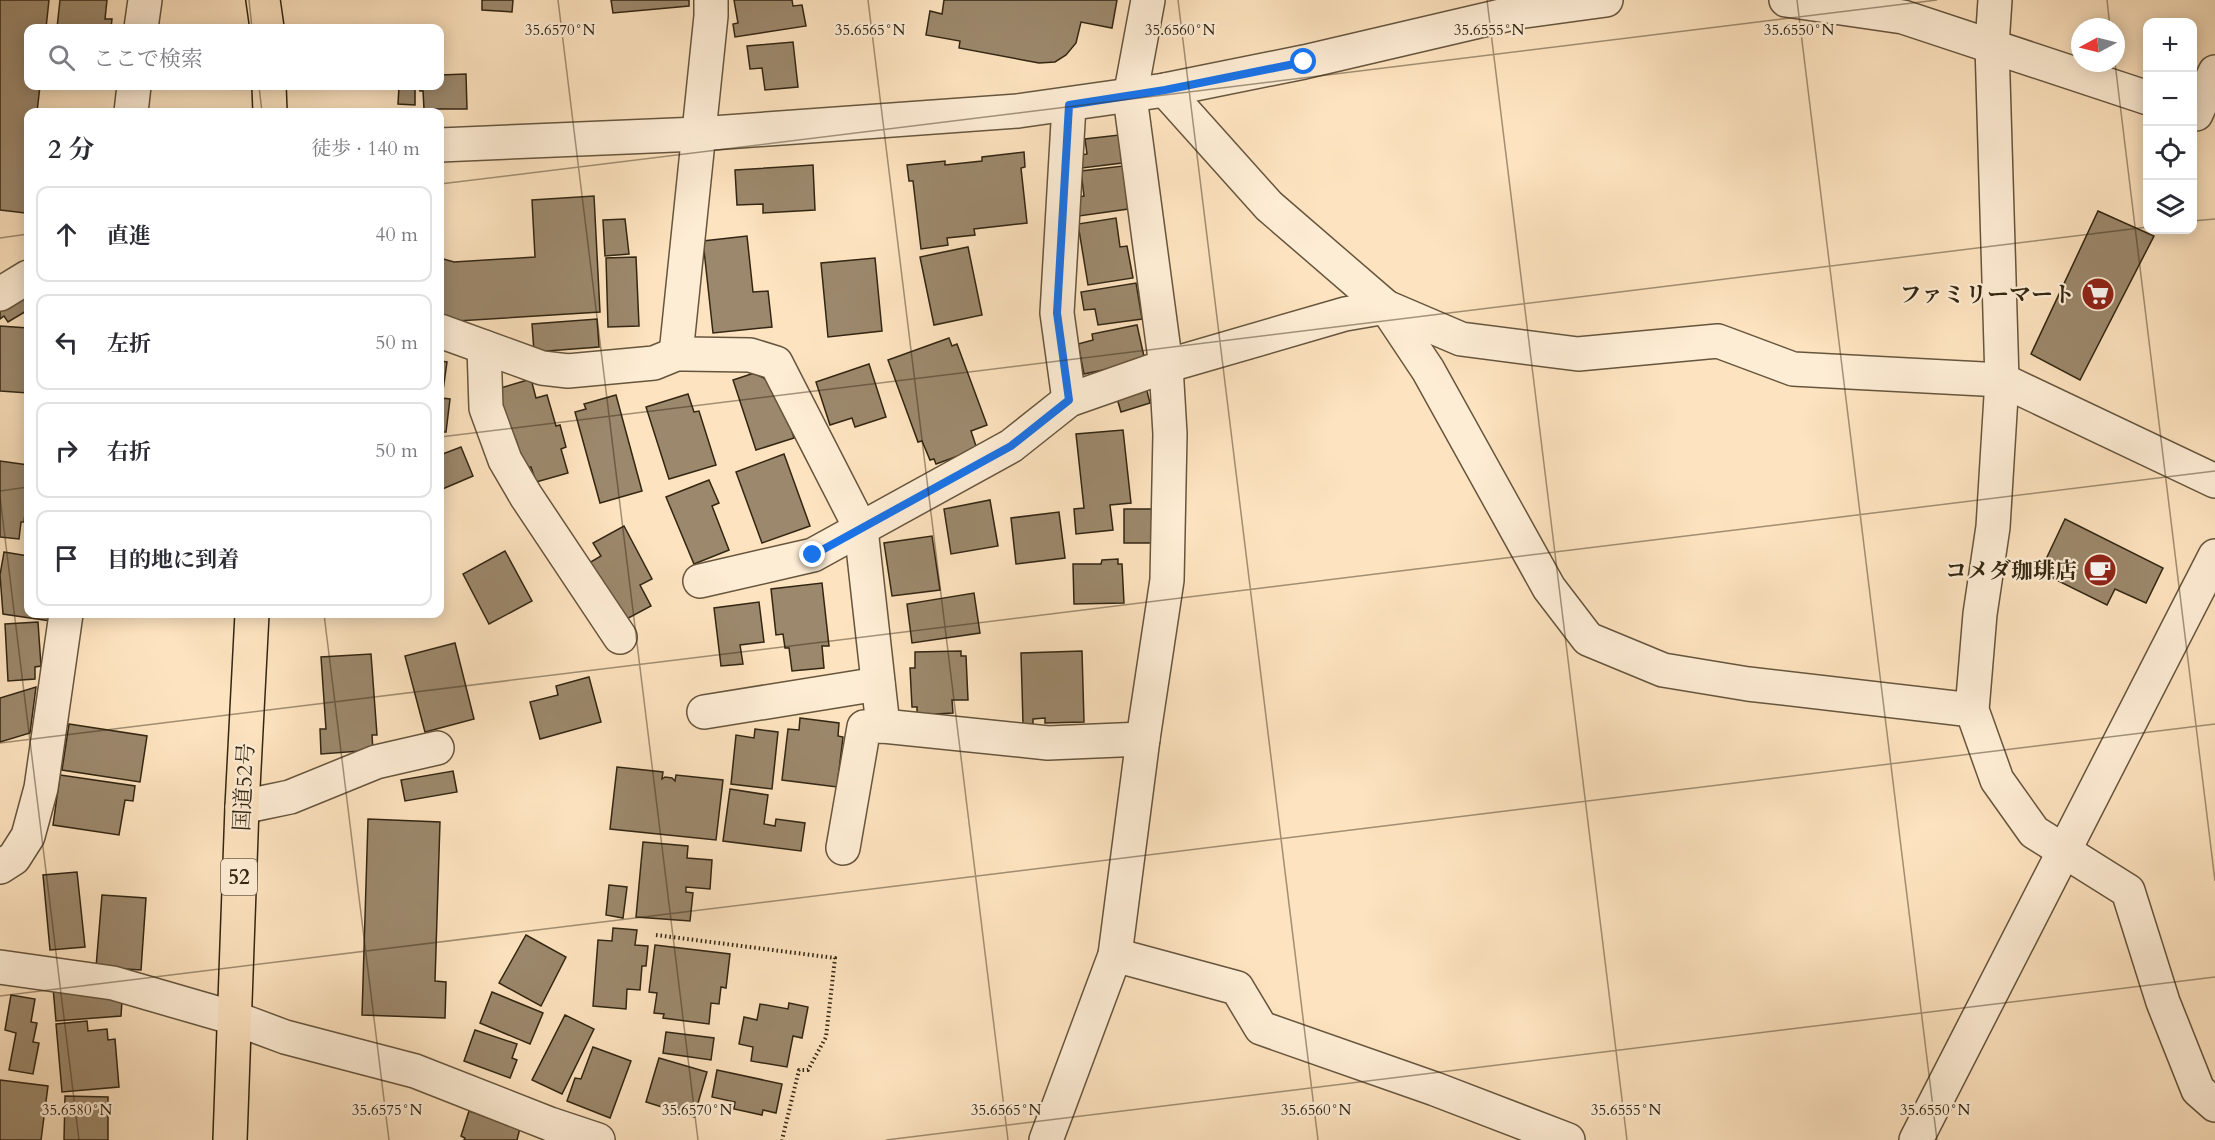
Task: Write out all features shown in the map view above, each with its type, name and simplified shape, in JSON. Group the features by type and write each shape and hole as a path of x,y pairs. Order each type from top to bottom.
{"highway":[{"path":"263,0 266,24"},
{"path":"269,90 270,108"},
{"name":"国道52号","path":"230,1140 242,807 252,618"}],"street":[{"path":"142,24 145,0"},
{"path":"676,354 711,0"},
{"path":"1046,1140 1115,955 1143,739 1167,580 1170,434 1166,366 1130,97 1148,0"},
{"path":"444,145 698,135 1018,111 1069,105 1130,97 1304,62 1518,12 1606,0"},
{"path":"1786,0 1903,17 2143,96"},
{"path":"1995,0 1992,45 2002,380 1993,527 1980,615 1972,710 1997,780 2034,832 2128,891 2163,1002 2198,1090 2215,1105"},
{"path":"2201,116 2215,72"},
{"path":"131,108 134,90"},
{"path":"1165,90 1269,206 1386,307 1428,370 1549,588 1588,639 1663,670 1748,684 1972,710"},
{"path":"1069,105 1057,313 1069,400"},
{"path":"0,294 24,279"},
{"path":"700,581 813,555 1011,446 1069,400 1166,366 1345,314 1386,307 1461,339 1578,354 1718,341 1793,369 2002,380 2215,481"},
{"path":"444,332 542,368 568,371 654,363 676,354 750,354 776,363 861,530 883,726"},
{"path":"484,347 486,408 505,460 526,496 620,637"},
{"path":"1916,1140 2215,556"},
{"path":"0,867 14,858 28,836 41,788 65,618"},
{"path":"704,712 878,684"},
{"path":"843,848 864,727 883,726 1048,743 1143,739"},
{"path":"242,807 290,797 376,762 437,748"},
{"path":"1115,955 1237,988 1261,1028 1435,1089 1568,1140"},
{"path":"0,967 113,983 234,1018 285,1037 415,1071 550,1124 598,1140"}],"path":[{"path":"656,935 835,958 826,1037 808,1070 799,1070 782,1140"}],"building":[{"path":"0,0 49,0 46,24 24,24 24,90 40,90 37,108 24,108 24,213 0,210"},
{"path":"60,0 107,0 105,19 112,19 111,24 57,24"},
{"path":"482,0 513,0 512,12 482,10"},
{"path":"611,0 689,0 689,6 613,13"},
{"path":"734,0 792,0 793,6 802,5 806,26 735,37 733,24 738,23"},
{"path":"944,0 1117,0 1112,28 1081,22 1076,43 1066,55 1055,62 1039,63 959,48 960,41 926,35 930,11 942,14"},
{"path":"793,42 798,87 765,90 762,68 750,69 747,46"},
{"path":"466,74 467,109 424,108 423,91 420,90 444,90 444,75"},
{"path":"399,90 415,90 415,105 398,104"},
{"path":"1119,135 1122,163 1082,168 1081,155 1087,154 1085,139"},
{"path":"1024,152 1025,167 1021,168 1027,223 974,229 975,235 947,238 948,245 921,249 913,181 909,181 907,165 945,161 945,165 982,161 982,157"},
{"path":"813,165 815,210 763,213 763,204 737,205 735,170"},
{"path":"1123,166 1128,209 1079,216 1076,197 1084,196 1081,171"},
{"path":"594,196 600,312 457,321 444,316 444,259 454,262 535,257 532,200"},
{"path":"2098,211 2143,231 2143,234 2154,236 2080,380 2031,354"},
{"path":"1116,218 1120,247 1127,246 1133,278 1088,285 1078,224"},
{"path":"625,219 629,254 605,256 603,220"},
{"path":"747,236 753,292 768,291 772,327 713,333 703,241"},
{"path":"968,247 982,315 934,325 920,257"},
{"path":"636,257 639,326 608,327 606,258"},
{"path":"875,258 882,331 828,337 821,263"},
{"path":"1136,283 1142,319 1098,325 1095,309 1084,310 1081,292"},
{"path":"24,290 24,312 8,322 4,316 0,319 0,304"},
{"path":"597,319 599,347 534,352 532,324"},
{"path":"1137,325 1145,361 1084,374 1078,344 1093,340 1092,334"},
{"path":"0,326 24,328 24,393 0,391"},
{"path":"949,338 952,346 957,344 987,425 971,431 977,449 936,464 934,459 930,460 922,441 918,442 888,360"},
{"path":"444,362 447,362 444,384"},
{"path":"869,364 886,417 855,427 852,418 830,425 816,382"},
{"path":"754,373 777,385 794,438 756,450 733,380"},
{"path":"531,379 536,398 547,395 556,426 560,425 566,447 561,449 568,473 536,482 531,467 524,469 516,440 511,441 497,389"},
{"path":"1146,387 1150,403 1121,412 1116,395"},
{"path":"688,394 694,412 699,411 716,465 669,479 646,407"},
{"path":"616,395 642,491 600,503 575,412 586,409 584,404"},
{"path":"444,398 450,399 446,432 444,432"},
{"path":"1123,430 1131,503 1110,505 1113,530 1076,534 1074,509 1084,508 1076,434"},
{"path":"461,447 473,476 444,488 444,453"},
{"path":"784,454 810,526 762,543 736,472"},
{"path":"0,461 24,464 24,522 21,522 19,539 0,537"},
{"path":"709,480 719,503 712,506 729,550 694,564 666,497"},
{"path":"990,500 998,546 951,554 944,509"},
{"path":"1124,509 1152,509 1152,543 1124,543"},
{"path":"1059,512 1065,558 1016,564 1011,518"},
{"path":"2065,519 2163,568 2146,603 2115,589 2107,605 2040,572"},
{"path":"624,526 652,579 640,585 651,606 621,622 589,563 601,556 593,543"},
{"path":"932,536 940,590 892,596 884,543"},
{"path":"505,551 532,601 489,624 463,574"},
{"path":"4,552 24,555 24,617 3,614 0,575"},
{"path":"1118,559 1118,564 1122,564 1124,603 1074,604 1073,564 1101,564 1102,560"},
{"path":"822,583 829,646 822,646 824,668 792,671 789,648 785,648 783,634 776,635 771,589"},
{"path":"974,593 980,633 912,643 907,604"},
{"path":"759,602 764,642 740,645 743,664 721,666 714,608"},
{"path":"30,618 50,618 50,621"},
{"path":"38,622 41,666 35,667 35,679 8,681 5,624"},
{"path":"455,643 474,719 425,732 405,656"},
{"path":"961,651 961,656 966,656 968,700 952,700 953,713 917,715 917,707 912,707 910,668 915,668 915,652"},
{"path":"1082,651 1084,722 1045,723 1045,718 1033,719 1033,724 1023,724 1021,653"},
{"path":"371,654 377,735 372,735 373,750 321,754 320,729 326,729 321,657"},
{"path":"589,677 601,722 540,739 530,702 558,695 556,686"},
{"path":"36,687 30,733 0,742 0,698"},
{"path":"800,718 839,723 838,736 843,737 837,787 782,780 788,729 799,730"},
{"path":"69,724 147,736 140,782 62,770"},
{"path":"755,729 778,732 772,789 731,784 736,735 754,738"},
{"path":"617,767 663,772 662,779 672,778 675,781 676,775 723,780 716,840 610,829"},
{"path":"453,771 457,792 405,801 401,780"},
{"path":"60,775 135,786 133,801 125,800 119,835 53,825"},
{"path":"730,789 768,795 764,824 775,826 776,819 805,823 801,851 723,841"},
{"path":"368,819 440,822 435,981 446,982 445,1018 362,1015"},
{"path":"643,842 688,846 687,858 712,860 710,889 686,887 686,892 693,893 690,921 636,917"},
{"path":"77,872 85,947 50,950 43,875"},
{"path":"609,885 627,887 623,918 606,915"},
{"path":"102,895 146,898 141,970 96,967"},
{"path":"613,928 637,930 635,945 648,946 646,966 642,966 640,990 627,989 626,1009 593,1006 598,940 612,941"},
{"path":"526,935 566,957 541,1006 499,983"},
{"path":"655,945 730,954 726,988 721,987 719,1004 711,1003 709,1024 663,1018 664,1014 654,1013 657,993 649,992"},
{"path":"53,988 122,1000 121,1016 56,1021"},
{"path":"492,992 543,1013 530,1044 480,1023"},
{"path":"11,995 35,999 31,1022 37,1023 33,1042 39,1043 33,1074 9,1070 16,1033 5,1030"},
{"path":"789,1003 808,1007 802,1038 793,1036 787,1067 751,1061 753,1047 739,1044 744,1017 757,1020 760,1004 788,1009"},
{"path":"565,1015 594,1029 562,1094 532,1080"},
{"path":"87,1021 88,1031 107,1029 108,1040 115,1039 119,1087 62,1092 56,1024"},
{"path":"475,1030 517,1044 512,1058 517,1060 510,1078 464,1061"},
{"path":"666,1032 714,1038 711,1060 663,1053"},
{"path":"593,1047 631,1061 610,1118 567,1101 575,1078 581,1079"},
{"path":"659,1058 707,1072 694,1117 646,1102"},
{"path":"717,1070 782,1084 776,1113 763,1110 762,1115 734,1109 735,1102 712,1097"},
{"path":"0,1080 48,1086 41,1140 0,1140"},
{"path":"65,1096 108,1097 108,1140 64,1140"},
{"path":"469,1111 520,1128 517,1140 464,1140 465,1138 461,1136"}],"place":[{"name":"ファミリーマート","path":"2098,294"},
{"name":"コメダ珈琲店","path":"2100,570"}],"route":[{"path":"813,555 1011,446 1069,400 1057,313 1069,105 1130,97 1304,62"}]}
